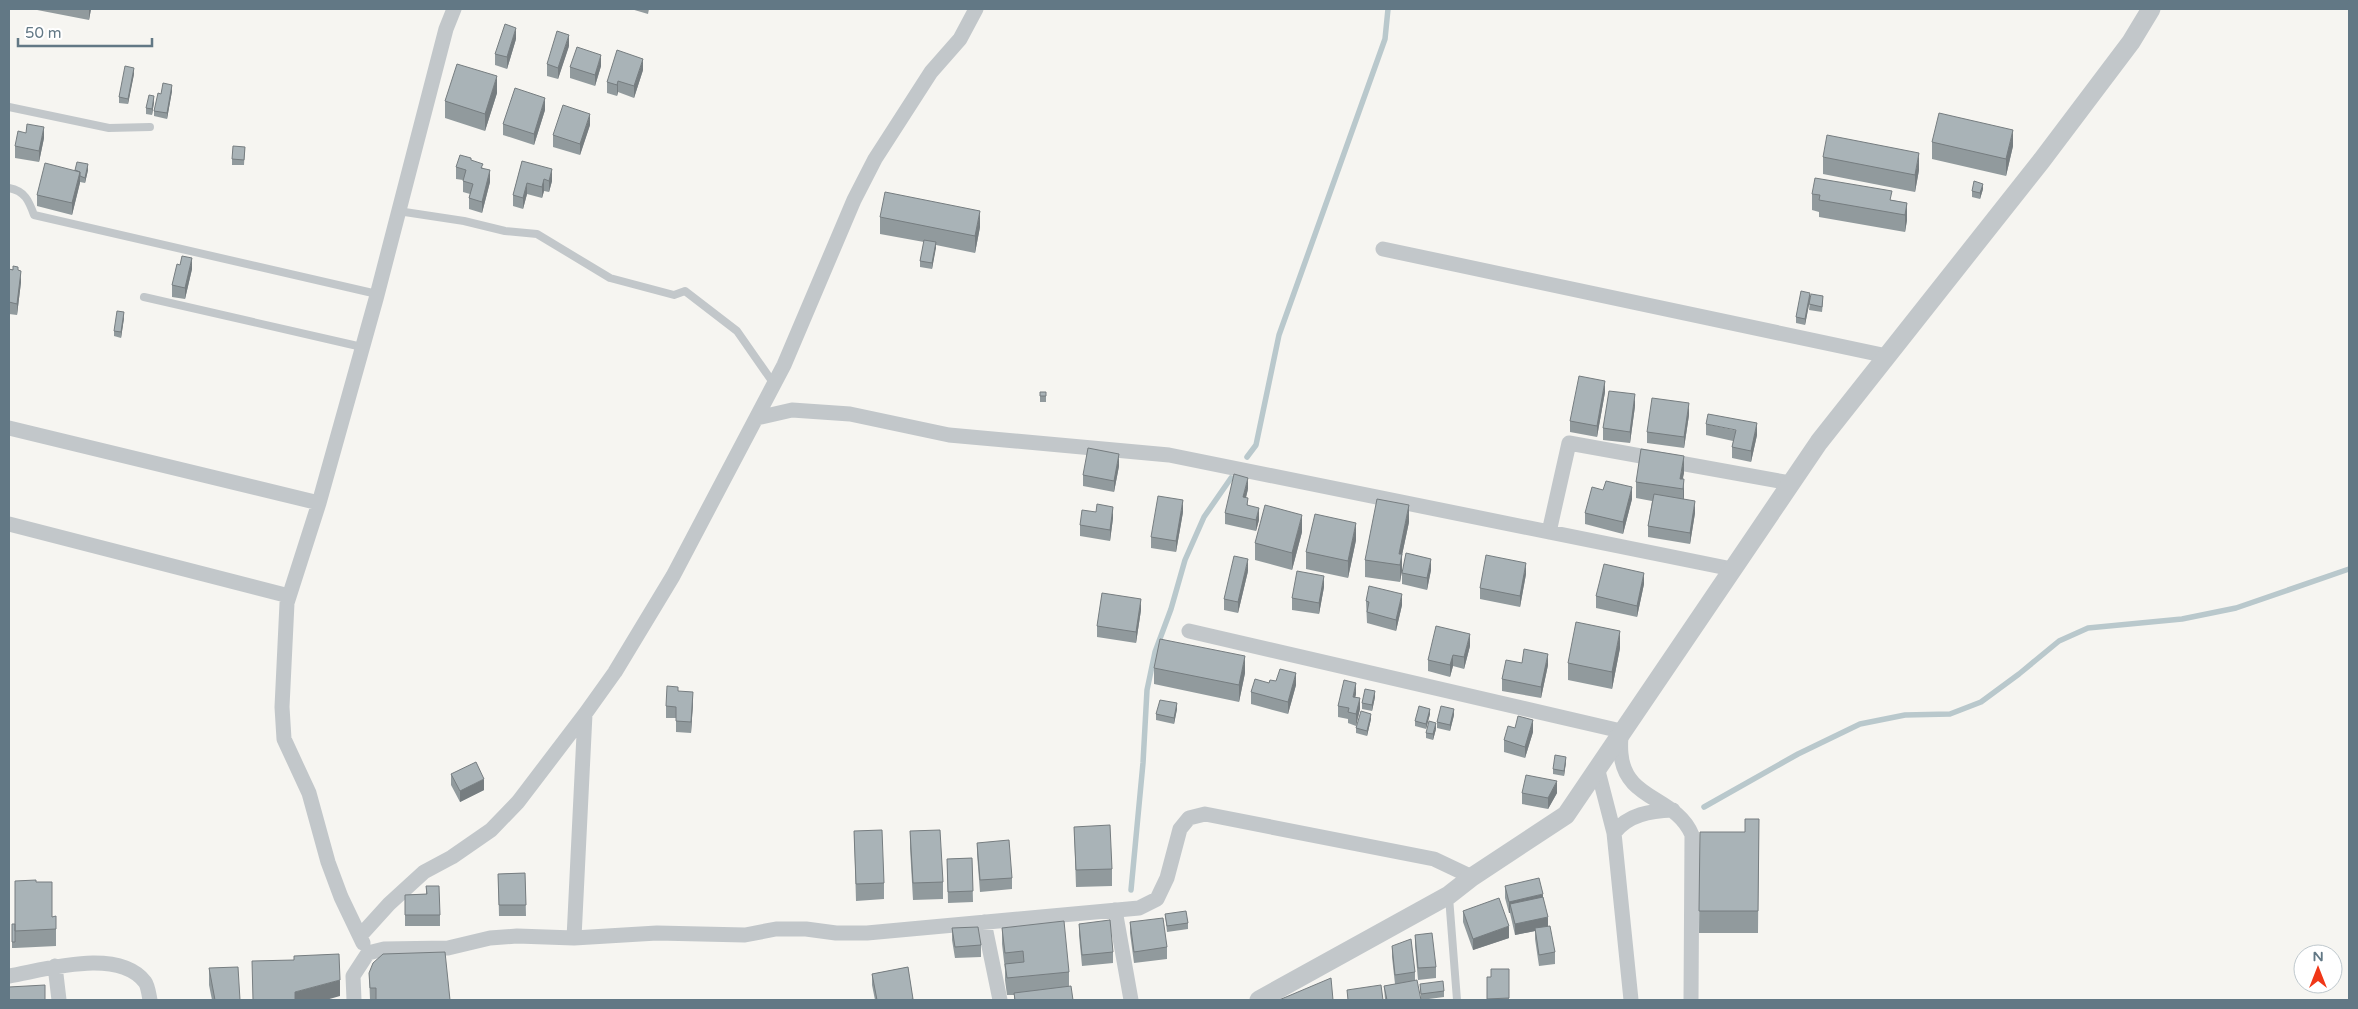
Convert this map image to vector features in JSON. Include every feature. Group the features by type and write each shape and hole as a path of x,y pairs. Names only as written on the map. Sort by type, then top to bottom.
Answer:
{"street":[{"path":"368,953 341,897 328,862 308,794 284,739 282,707 284,641 289,596 319,503 377,294 446,29 454,9"},
{"path":"360,936 389,904 424,872 452,857 491,830 518,802 615,672 668,584 774,384 854,200 875,159 931,72 960,39 976,9"},
{"path":"1259,1000 1449,895 1472,877 1566,815 1621,731 1819,442 2042,160 2131,42 2151,9"},
{"path":"1383,249 1887,356"},
{"path":"756,418 792,410 850,414 949,435 1169,455 1732,569"},
{"path":"9,428 319,503"},
{"path":"1550,532 1569,443 1790,484"},
{"path":"9,524 289,596"},
{"path":"1189,632 1621,731"},
{"path":"574,938 585,714"},
{"path":"1621,731 1621,754 1624,768 1631,780 1645,795 1675,810 1687,822 1692,834 1691,1000"},
{"path":"1597,767 1614,833 1631,1000"},
{"path":"1614,833 1619,827 1645,813 1675,810"},
{"path":"354,1000 353,976 368,953 384,949 448,948 490,938 518,936 574,938 658,933 745,935 776,929 867,933 1139,908 1157,899 1168,878 1180,830 1189,818 1205,814 1434,859 1472,877"},
{"path":"1115,910 1131,1000"},
{"path":"984,922 1000,1000"},
{"path":"9,976 55,966 102,963 133,971 146,983 150,1000"},
{"path":"55,966 58,1000"}],"lane":[{"path":"9,107 109,128 150,127"},
{"path":"9,188 15,189 28,198 34,215 377,294"},
{"path":"398,211 505,231 537,234 610,278 674,295 686,292 737,331 774,384"},
{"path":"144,297 362,347"},
{"path":"1449,895 1457,1000"}],"building":[{"path":"505,24 516,28 507,57 495,54"},
{"path":"557,31 569,35 558,68 547,64"},
{"path":"577,47 601,55 595,75 570,67"},
{"path":"617,50 643,59 634,86 618,81 617,85 607,82"},
{"path":"457,64 497,76 485,114 445,101"},
{"path":"125,66 134,68 128,99 119,97"},
{"path":"163,83 172,85 167,113 154,111 158,93 161,94"},
{"path":"515,88 545,98 534,134 503,124"},
{"path":"149,95 154,96 152,109 146,108"},
{"path":"563,105 590,114 580,144 553,135"},
{"path":"1939,113 2013,130 2006,159 1932,142"},
{"path":"27,124 44,127 39,151 15,146 18,131 26,133"},
{"path":"1827,135 1919,153 1915,175 1823,157"},
{"path":"233,146 245,147 244,160 232,159"},
{"path":"460,155 483,164 481,168 490,170 482,202 469,198 473,184 463,181 466,170 456,167"},
{"path":"522,161 552,169 549,181 544,179 542,187 527,183 523,198 513,195"},
{"path":"77,162 88,164 85,178 80,176 80,172 75,170"},
{"path":"45,163 80,172 72,203 37,195"},
{"path":"1815,178 1892,191 1890,200 1907,203 1905,215 1819,200 1820,195 1812,194"},
{"path":"1974,181 1983,184 1980,193 1972,191"},
{"path":"885,192 980,211 975,236 880,217"},
{"path":"924,240 936,242 932,263 920,261"},
{"path":"182,256 192,258 185,288 172,285 177,264 180,265"},
{"path":"13,266 18,267 18,270 21,271 17,304 9,302 9,269 13,270"},
{"path":"1801,291 1810,293 1805,319 1796,317"},
{"path":"1811,294 1823,296 1822,307 1809,304"},
{"path":"117,311 124,312 121,332 114,331"},
{"path":"1579,376 1605,381 1597,426 1570,421"},
{"path":"1609,391 1635,394 1630,432 1603,428"},
{"path":"1040,392 1046,392 1046,396 1040,396"},
{"path":"1652,398 1689,403 1684,437 1647,432"},
{"path":"1708,414 1757,423 1751,451 1732,447 1736,430 1706,424"},
{"path":"1088,448 1119,454 1114,481 1083,475"},
{"path":"1641,449 1684,456 1680,479 1684,479 1683,489 1636,482"},
{"path":"1234,474 1248,478 1243,497 1248,498 1247,505 1259,508 1256,520 1225,513"},
{"path":"1606,481 1632,487 1623,522 1585,513 1592,487 1603,490"},
{"path":"1654,494 1695,501 1690,533 1648,526"},
{"path":"1158,496 1183,500 1176,541 1151,537"},
{"path":"1377,499 1409,505 1399,554 1402,554 1400,565 1365,560"},
{"path":"1097,504 1113,507 1110,530 1080,525 1082,510 1096,512"},
{"path":"1265,505 1302,515 1292,553 1255,543"},
{"path":"1315,514 1356,523 1348,561 1306,552"},
{"path":"1406,553 1431,559 1427,578 1402,573"},
{"path":"1486,555 1526,563 1520,596 1480,588"},
{"path":"1234,556 1248,559 1238,602 1224,599"},
{"path":"1604,564 1644,573 1637,606 1596,596"},
{"path":"1297,571 1324,576 1319,603 1292,598"},
{"path":"1369,586 1402,594 1396,620 1367,612 1369,602 1366,601"},
{"path":"1102,593 1141,599 1136,632 1097,626"},
{"path":"1576,622 1620,631 1612,672 1568,663"},
{"path":"1436,626 1470,634 1464,657 1453,655 1450,665 1428,660"},
{"path":"1160,639 1245,656 1239,685 1154,668"},
{"path":"1524,649 1548,654 1541,687 1502,679 1506,660 1522,663"},
{"path":"1280,669 1296,673 1288,702 1251,692 1255,679 1269,683 1270,680 1276,681"},
{"path":"1344,680 1356,683 1353,697 1360,698 1356,714 1348,712 1349,708 1338,706"},
{"path":"667,686 678,687 678,691 693,692 691,722 676,721 676,707 666,706"},
{"path":"1365,689 1375,691 1372,705 1362,703"},
{"path":"1160,700 1177,703 1174,718 1156,714"},
{"path":"1419,706 1430,709 1426,724 1415,721"},
{"path":"1441,706 1454,709 1450,725 1437,722"},
{"path":"1361,711 1371,714 1367,731 1356,728"},
{"path":"1518,716 1533,720 1525,747 1504,740 1508,726 1515,728"},
{"path":"1429,721 1436,723 1433,734 1426,733"},
{"path":"1555,755 1566,757 1564,771 1553,769"},
{"path":"476,762 484,779 460,791 451,774"},
{"path":"1526,775 1557,781 1548,798 1522,793"},
{"path":"1745,819 1759,819 1758,911 1699,911 1700,832 1745,832"},
{"path":"1110,825 1112,869 1076,870 1074,827"},
{"path":"882,830 884,883 856,884 854,831"},
{"path":"940,830 943,882 913,883 910,831"},
{"path":"1009,840 1012,878 980,880 977,843"},
{"path":"972,858 973,891 948,892 947,859"},
{"path":"525,873 526,905 499,905 498,874"},
{"path":"1539,878 1543,894 1509,902 1505,886"},
{"path":"36,880 36,882 52,882 52,917 56,916 56,929 15,931 15,881"},
{"path":"426,886 439,886 440,915 405,915 405,895 427,894"},
{"path":"1543,897 1548,917 1515,924 1510,904"},
{"path":"1499,898 1509,926 1473,939 1463,911"},
{"path":"1186,911 1188,923 1167,926 1165,914"},
{"path":"1163,918 1167,947 1134,952 1130,922"},
{"path":"1110,920 1113,952 1082,955 1079,924"},
{"path":"1064,921 1069,972 1007,978 1005,964 1024,962 1023,951 1005,953 1002,928"},
{"path":"12,924 15,924 15,942 12,942"},
{"path":"1550,926 1555,952 1539,955 1535,928"},
{"path":"978,927 981,945 955,947 952,928"},
{"path":"1432,933 1436,967 1418,968 1415,935"},
{"path":"1411,939 1415,972 1395,975 1392,946"},
{"path":"445,952 450,1000 376,1000 376,988 370,988 369,973 373,963 383,954"},
{"path":"339,954 340,980 295,992 295,1000 253,1000 252,961 294,960 294,956"},
{"path":"238,967 240,1000 215,1000 209,968"},
{"path":"908,967 913,999 877,1000 872,974"},
{"path":"1491,969 1509,969 1509,998 1487,999 1487,977 1491,977"},
{"path":"1331,978 1333,1000 1279,1000"},
{"path":"1417,980 1421,1000 1387,1000 1384,986"},
{"path":"1443,981 1444,991 1421,994 1420,984"},
{"path":"45,985 45,1000 9,1000 9,987"},
{"path":"1381,985 1383,1000 1348,1000 1347,990"},
{"path":"1071,986 1073,1000 1015,1000 1014,993"}],"waterway":[{"path":"1247,457 1256,445 1279,335 1385,39 1388,9"},
{"path":"1131,890 1143,763 1147,690 1155,652 1171,609 1185,560 1204,517 1231,478"},
{"path":"1704,807 1798,754 1860,724 1905,715 1950,714 1981,702 2059,641 2088,628 2182,619 2236,608 2349,569"}]}
